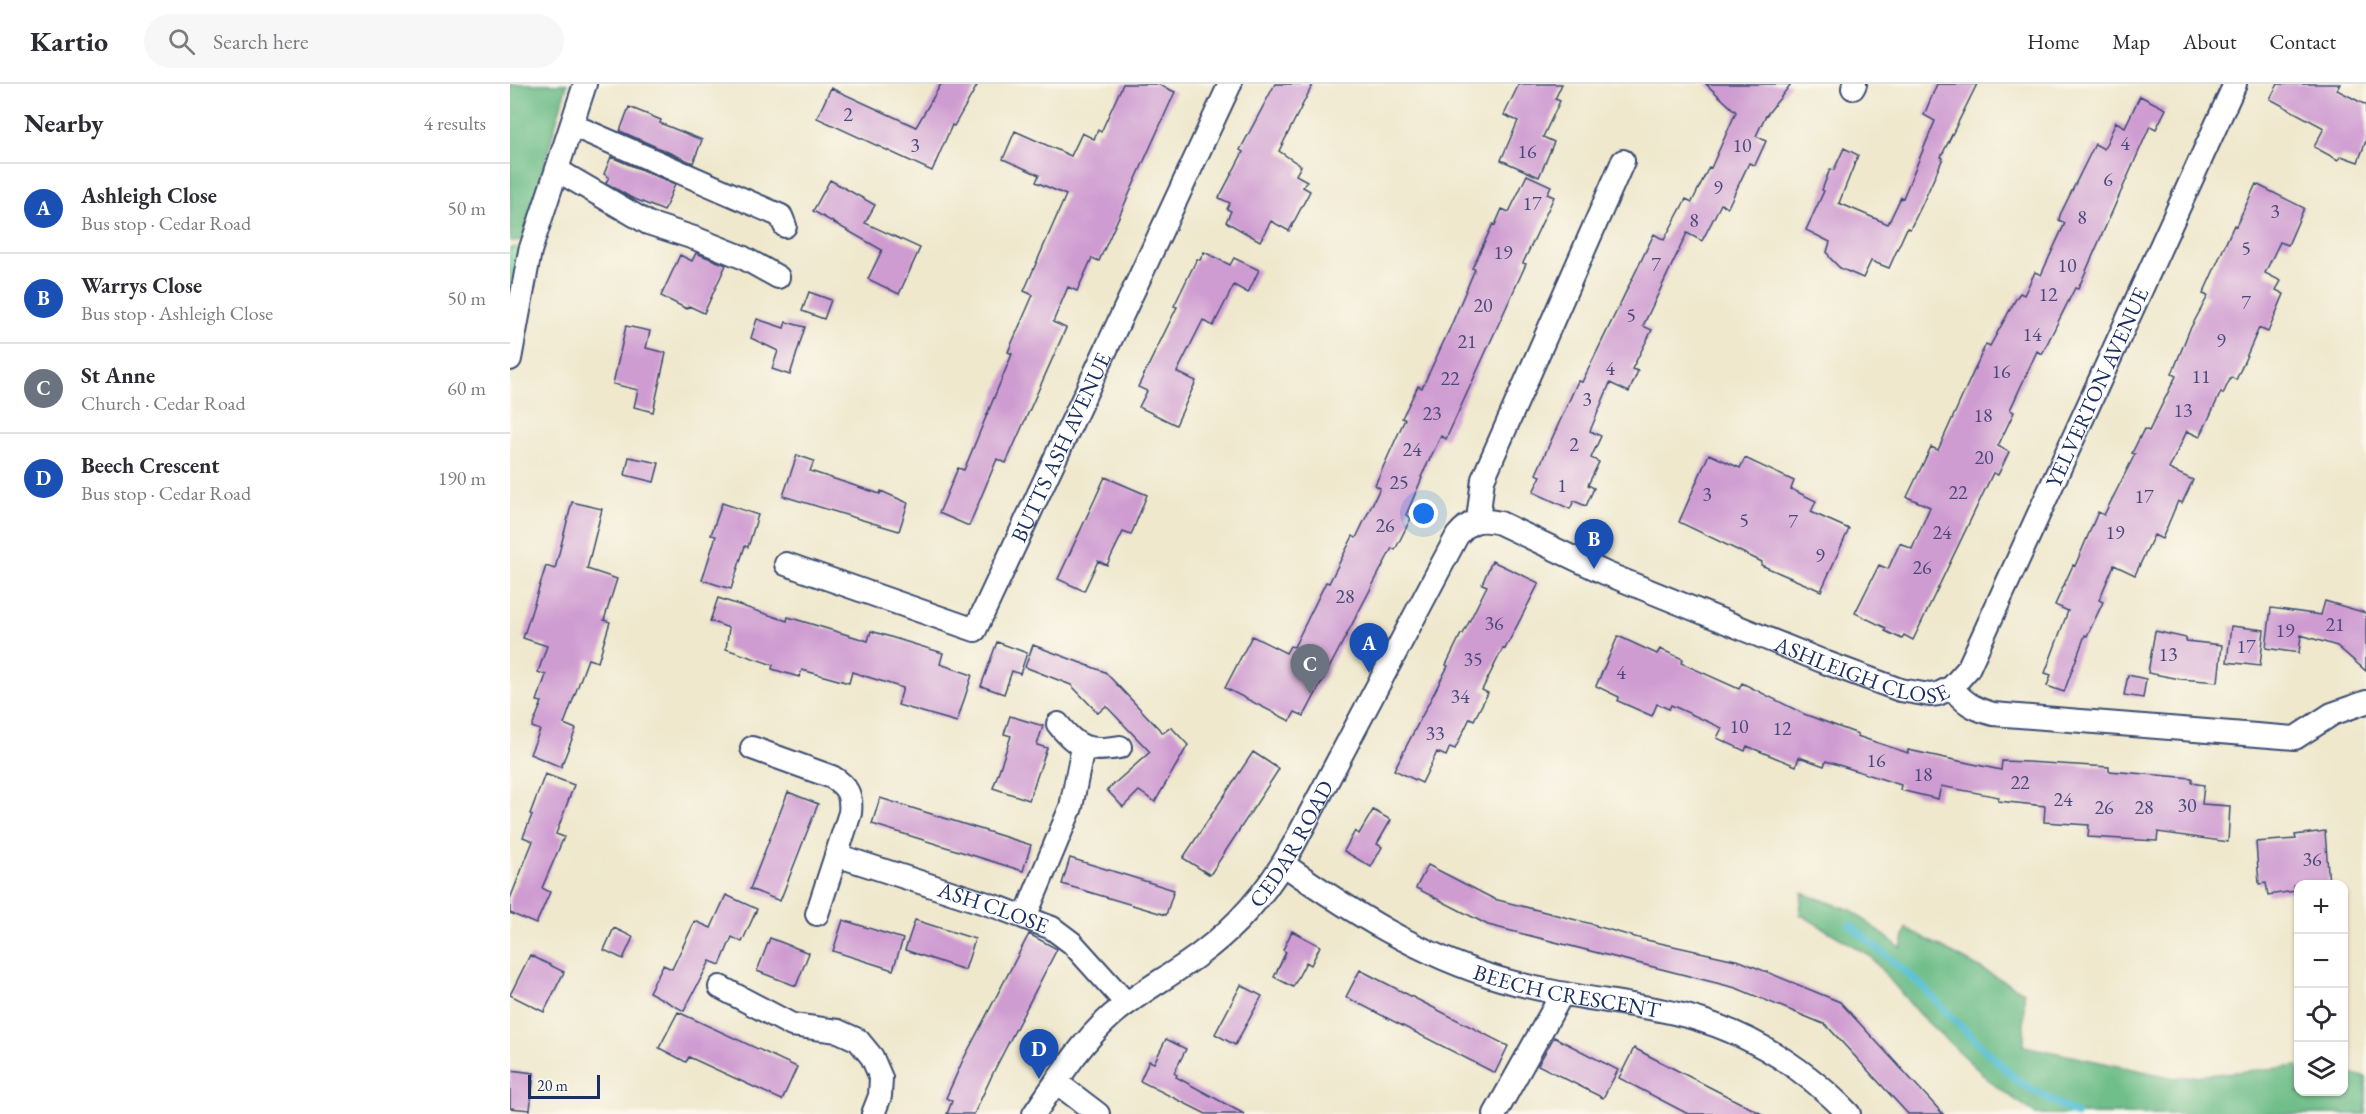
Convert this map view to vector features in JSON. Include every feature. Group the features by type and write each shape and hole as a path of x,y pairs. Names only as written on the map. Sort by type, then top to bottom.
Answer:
{"street":[{"path":"510,359 530,251 585,84"},
{"name":"BUTTS ASH AVENUE","path":"786,564 975,630 1230,84"},
{"name":"YELVERTON AVENUE","path":"1952,687 1968,669 2235,84"},
{"path":"572,125 781,216 785,226"},
{"path":"1478,520 1483,479 1623,161"},
{"path":"557,170 648,224 697,239 742,257 778,277"},
{"name":"ASHLEIGH CLOSE","path":"1478,520 1500,523 1605,573 1827,663 1900,690 1930,695 1952,687 1958,697 1968,704 1993,714 2295,738 2332,714 2366,702"},
{"name":"CEDAR ROAD","path":"1034,1114 1056,1082 1102,1025 1126,1004 1200,954 1225,933 1259,897 1283,864 1457,536 1468,524 1478,520"},
{"path":"1058,724 1068,737 1083,747 1100,750 1120,747"},
{"path":"1025,917 1071,807 1083,747"},
{"path":"752,748 832,777 848,791 851,801 849,813 817,914"},
{"name":"ASH CLOSE","path":"836,855 1052,928 1072,943 1126,1004"},
{"name":"BEECH CRESCENT","path":"1283,864 1381,929 1430,954 1501,979 1562,993 1665,1011 1725,1029 1769,1051 1798,1069 1826,1091 1849,1114"},
{"path":"720,987 792,1024 838,1031 858,1040 872,1057 881,1078 880,1096 873,1114"},
{"path":"1495,1114 1562,993"},
{"path":"1056,1082 1098,1114"}],"green space":[{"path":"510,84 567,84 523,240 510,241"},
{"path":"510,248 524,248 510,316"},
{"path":"1802,893 1851,910 1901,948 1906,928 2024,992 2024,1046 2175,1078 2294,1066 2294,1096 2348,1096 2348,1074 2366,1077 2366,1114 2036,1114 1993,1084 1919,1014 1870,956 1800,914"}],"building":[{"path":"941,84 978,84 954,126 952,125 932,171 817,118 831,88 916,127"},
{"path":"1123,84 1157,84 1175,92 1099,261 1092,258 1077,291 1068,287 1053,322 1066,328 1006,463 997,459 969,526 939,513 958,468 964,470 1012,354 1008,352 1033,295 1024,291 1066,195 1036,182 1039,175 1003,159 1015,131 1071,156 1082,133 1094,139 1098,130 1101,132"},
{"path":"1275,84 1313,84 1279,151 1301,166 1296,175 1307,181 1303,187 1310,191 1289,231 1271,221 1260,241 1226,222 1231,211 1227,209 1230,203 1219,198 1243,152 1240,150"},
{"path":"1519,84 1562,84 1555,99 1560,101 1543,137 1554,142 1539,177 1501,160 1518,121 1504,115"},
{"path":"1706,84 1791,84 1765,117 1756,136 1766,141 1755,165 1749,163 1728,207 1721,204 1702,241 1687,233 1643,326 1652,330 1632,369 1638,371 1629,392 1610,383 1590,431 1601,436 1591,458 1599,462 1588,485 1594,488 1586,506 1574,501 1570,509 1533,492 1541,476 1536,474 1578,381 1582,382 1654,234 1664,240 1686,199 1692,202 1709,167 1711,168 1736,112"},
{"path":"1937,84 1977,84 1941,157 1943,158 1910,229 1907,228 1889,268 1871,261 1863,278 1840,268 1827,252 1830,242 1806,230 1824,191 1822,190 1830,169 1834,170 1844,148 1858,155 1839,203 1888,224 1901,197 1903,198 1935,121 1924,115"},
{"path":"2278,84 2340,84 2337,90 2366,105 2366,141 2358,162 2341,156 2338,160 2314,147 2324,128 2270,99"},
{"path":"2140,96 2166,109 2156,129 2150,126 2078,289 2075,288 2042,354 2037,351 2010,410 2014,412 1998,446 2009,452 1998,475 1993,473 1913,640 1904,635 1902,639 1885,631 1886,628 1855,613 1879,565 1888,569 1900,543 1912,549 1930,507 1907,497 1931,447 1938,450 1986,344 1990,346 2017,297 2020,293 2024,295 2035,272 2041,275 2065,223 2059,220 2060,215 2095,144 2104,149 2116,122 2125,127"},
{"path":"629,107 661,120 660,123 702,140 693,163 620,131"},
{"path":"611,157 675,184 664,211 630,197 606,183 609,177 604,174"},
{"path":"1527,175 1551,186 1547,194 1554,197 1446,439 1441,436 1421,477 1406,515 1411,518 1395,550 1392,548 1304,716 1295,712 1290,721 1225,688 1252,636 1286,653 1290,646 1294,647 1326,582 1329,583 1353,536 1356,538 1380,488 1375,485 1405,419 1402,418 1418,386 1422,388 1450,328 1475,269 1472,268 1493,224 1495,225 1502,209 1509,212"},
{"path":"830,180 875,205 865,223 920,248 899,294 868,279 882,250 813,211"},
{"path":"2256,184 2304,208 2288,245 2280,242 2265,273 2281,281 2276,290 2284,294 2268,332 2259,328 2236,380 2231,377 2223,394 2221,392 2200,437 2187,431 2169,469 2193,480 2182,503 2178,501 2162,539 2154,535 2135,575 2114,565 2099,600 2103,602 2087,636 2085,635 2064,692 2047,686 2051,675 2045,673 2068,611 2055,605 2098,512 2104,515 2135,454 2132,453 2144,429 2149,431 2176,376 2172,374 2189,331 2208,296 2203,294 2234,225 2236,226"},
{"path":"1204,252 1230,265 1234,258 1259,270 1248,293 1234,285 1213,326 1203,320 1177,372 1196,381 1176,425 1139,407 1147,391 1138,387 1177,307 1174,306 1189,275 1197,259 1200,260"},
{"path":"696,253 726,265 704,313 689,306 687,309 661,296 680,255 692,261"},
{"path":"809,292 831,300 824,319 802,311"},
{"path":"757,319 784,328 786,322 805,327 790,375 772,369 778,351 751,338"},
{"path":"626,326 650,331 646,348 666,353 653,412 634,407 638,390 613,384"},
{"path":"1709,454 1740,468 1745,458 1794,481 1791,489 1816,501 1811,512 1849,529 1821,591 1761,565 1762,562 1679,522"},
{"path":"797,455 814,461 810,471 880,494 881,491 908,503 899,531 783,496"},
{"path":"629,457 659,463 654,482 625,475"},
{"path":"1105,477 1147,495 1131,535 1123,532 1107,565 1098,561 1084,591 1058,579"},
{"path":"572,502 602,509 587,569 617,579 604,620 610,622 598,662 588,659 564,724 576,729 561,767 530,754 540,730 532,727 542,702 537,701 546,675 538,672 547,646 523,638 546,566 555,569"},
{"path":"722,503 758,515 731,589 702,580 716,536 711,535"},
{"path":"1492,561 1539,583 1482,690 1488,693 1474,720 1470,718 1455,749 1450,747 1446,756 1437,752 1422,783 1394,770 1487,586 1482,584"},
{"path":"718,598 787,621 788,617 868,641 871,631 943,653 940,664 972,675 957,722 898,705 903,688 852,672 849,683 802,670 799,677 772,669 773,665 726,649 729,628 710,621"},
{"path":"2325,601 2366,613 2366,671 2337,646 2301,635 2299,653 2266,648 2271,608 2321,615"},
{"path":"2231,626 2264,630 2260,666 2227,662"},
{"path":"2155,631 2186,638 2186,641 2222,645 2218,682 2180,679 2148,673"},
{"path":"1618,636 1657,654 1660,649 1683,659 1681,663 1739,689 1742,683 1804,714 1858,734 1857,736 1908,753 1908,750 2001,770 2002,761 2027,762 2109,767 2109,771 2192,778 2192,783 2204,785 2202,804 2230,806 2228,842 2158,832 2157,841 2088,837 2089,825 2044,822 2045,806 1998,801 1999,797 1941,786 1938,799 1900,790 1901,785 1826,761 1824,766 1799,757 1796,766 1747,746 1745,751 1717,738 1722,728 1671,705 1669,709 1657,704 1652,716 1618,701 1619,697 1596,686"},
{"path":"997,642 1027,653 1020,674 1012,671 1004,694 981,686"},
{"path":"1033,645 1105,672 1163,733 1171,727 1188,745 1155,802 1139,791 1123,807 1107,790 1150,752 1106,706 1098,713 1071,685 1025,667"},
{"path":"2128,675 2146,679 2143,698 2124,695"},
{"path":"1010,716 1043,726 1037,745 1047,748 1029,800 993,788 1011,736 1004,734"},
{"path":"1253,752 1279,769 1210,875 1183,858"},
{"path":"545,774 574,785 556,834 564,837 542,888 550,892 536,924 510,913 510,899 533,841 523,837"},
{"path":"788,792 818,804 780,901 750,889"},
{"path":"880,798 1031,845 1023,871 872,824"},
{"path":"1373,810 1391,820 1377,844 1382,847 1371,867 1344,851 1355,831 1359,834"},
{"path":"2325,831 2329,880 2294,880 2294,891 2268,895 2266,883 2259,884 2256,842 2296,839 2295,835"},
{"path":"1070,858 1174,890 1166,915 1062,884"},
{"path":"1428,865 1494,899 1642,939 1740,961 1840,1002 1943,1114 1908,1114 1826,1025 1736,988 1488,925 1416,888"},
{"path":"726,895 757,909 742,942 732,937 720,965 710,961 684,1011 649,992 663,965 672,969 695,921 711,928"},
{"path":"843,920 903,939 893,970 833,951"},
{"path":"915,920 975,939 965,970 905,950"},
{"path":"614,928 633,937 623,959 604,950"},
{"path":"1292,931 1320,946 1311,965 1306,962 1293,987 1274,977 1286,952 1283,950"},
{"path":"1029,934 1057,949 974,1114 947,1114 952,1101 946,1098 963,1060"},
{"path":"770,938 809,953 796,986 757,971"},
{"path":"530,955 564,972 544,1012 510,995"},
{"path":"1360,970 1508,1046 1495,1073 1346,997"},
{"path":"1241,985 1262,996 1235,1045 1215,1034"},
{"path":"678,1012 797,1067 782,1100 689,1057 686,1062 659,1048"},
{"path":"1554,1037 1618,1070 1603,1098 1538,1065"},
{"path":"1166,1039 1186,1049 1174,1073 1176,1077 1244,1114 1206,1114 1140,1081 1149,1061 1154,1063"},
{"path":"1634,1048 1762,1114 1688,1114 1619,1078"},
{"path":"510,1070 534,1073 530,1110 510,1108"}],"waterway":[{"path":"1850,925 1922,986 2019,1082 2076,1114"}],"place":[{"name":"Warrys Close","path":"1594,569"},
{"name":"Ashleigh Close","path":"1369,673"},
{"name":"St Anne","path":"1310,694"},
{"name":"Beech Crescent","path":"1039,1079"}]}
